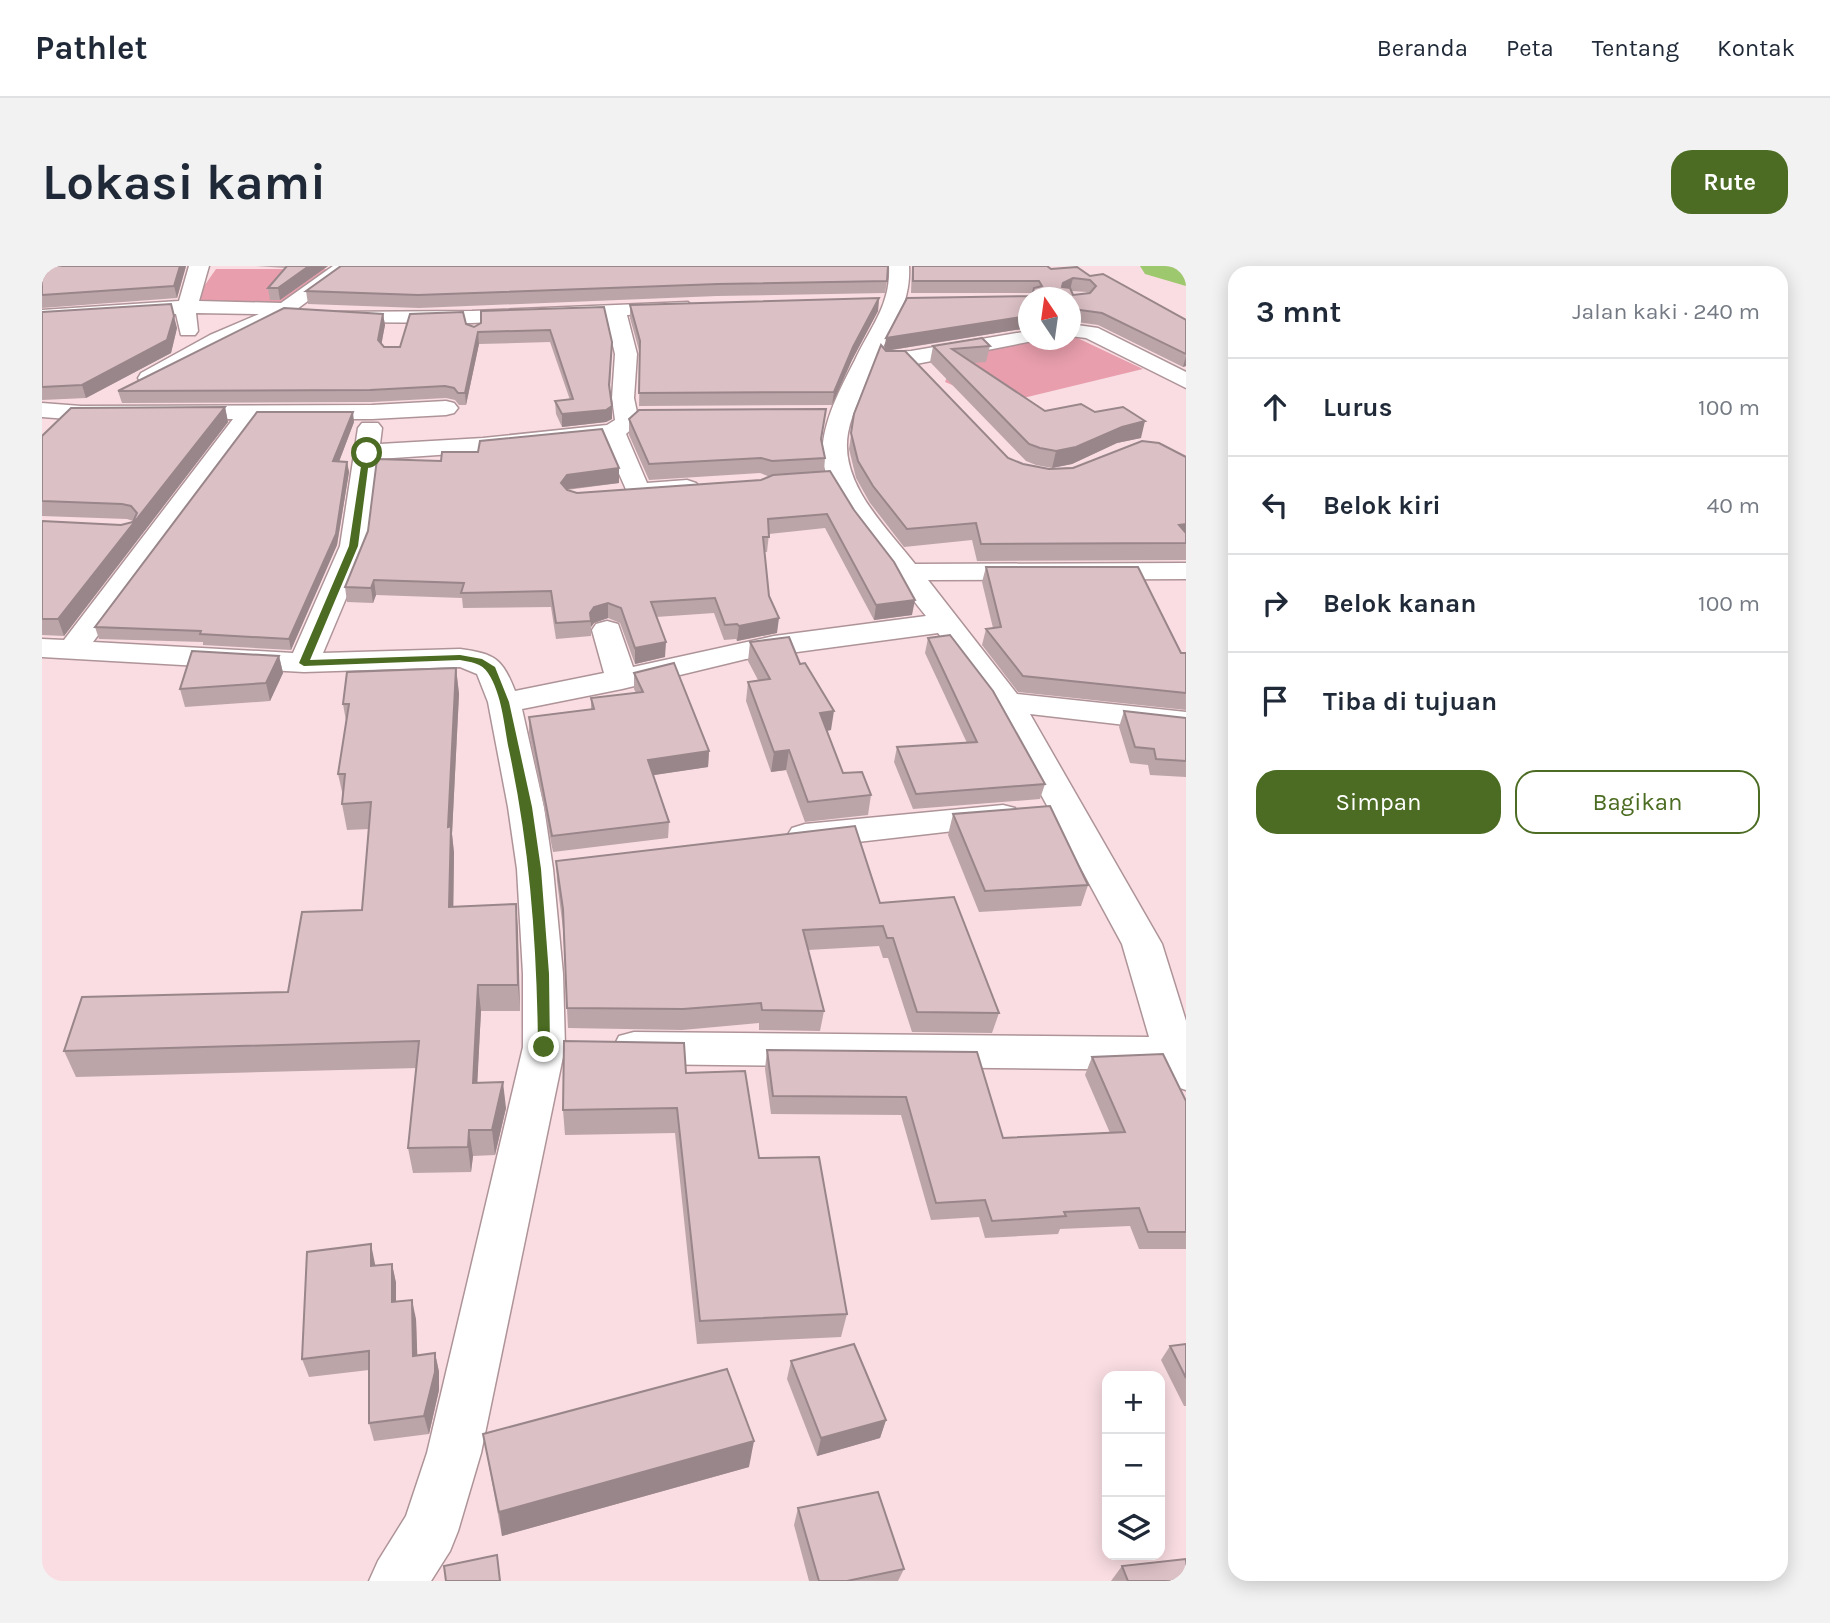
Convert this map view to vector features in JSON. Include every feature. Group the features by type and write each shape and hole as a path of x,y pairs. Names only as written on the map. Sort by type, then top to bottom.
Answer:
{"street":[{"path":"42,278 51,266"},
{"path":"199,266 187,307 186,328 189,333 218,340"},
{"path":"81,413 218,340 284,310 345,266"},
{"path":"576,1047 1182,1060 1142,944 1007,702 944,624 856,506 842,483 835,463 834,448 842,415 865,361 895,303 900,287 899,266"},
{"path":"867,303 922,302"},
{"path":"42,316 187,307 400,317 472,317 706,305"},
{"path":"615,309 626,354 620,424 626,492 706,487"},
{"path":"395,340 400,317"},
{"path":"1081,331 1091,331 1186,381"},
{"path":"865,361 911,358 1018,339"},
{"path":"911,358 930,378"},
{"path":"48,419 81,413 372,412 446,408"},
{"path":"56,650 252,411"},
{"path":"304,663 354,546 372,412"},
{"path":"816,415 842,415"},
{"path":"367,453 620,424 654,416"},
{"path":"905,572 1186,571"},
{"path":"504,702 560,694 717,656 799,640 944,624"},
{"path":"607,630 622,680"},
{"path":"56,650 304,663 460,658 479,661 491,669 504,702 526,807 548,868 543,974 576,1047 430,1531 398,1581"},
{"path":"1007,702 1186,722"},
{"path":"771,841 920,823 1068,811"}],"shaded area":[{"path":"216,269 331,269 288,307 191,305"},
{"path":"1081,340 1143,369 998,404 945,382 956,355 1018,345 1018,350 1081,350"}],"building":[{"path":"51,266 180,266 174,286 42,295 42,273"},
{"path":"287,266 309,266 278,288 268,288"},
{"path":"341,266 888,266 887,281 418,295 306,291"},
{"path":"913,266 1047,266 1051,269 1077,267 1090,276 1103,274 1186,320 1186,354 1102,313 1081,310 1081,294 1090,293 1096,286 1090,280 1073,278 1063,283 1062,287 1038,287 1042,286 1039,281 913,281"},
{"path":"1018,296 1018,318 886,338 907,298"},
{"path":"879,298 853,347 834,392 639,393 640,341 630,305"},
{"path":"171,304 174,316 167,340 82,385 42,387 42,312"},
{"path":"604,307 612,342 609,385 612,406 606,410 562,414 555,401 573,399 550,330 478,332 465,393 458,393 454,388 445,386 370,390 118,391 284,308 383,314 378,340 384,347 400,347 410,314 463,312 466,324 474,327 481,323 481,311"},
{"path":"982,338 990,346 952,349 1045,411 1081,404 1095,412 1123,407 1145,421 1122,427 1076,447 1056,451 1029,444 933,346"},
{"path":"881,345 886,351 905,351 1008,458 1023,464 1049,469 1073,468 1142,441 1159,443 1186,457 1186,524 1179,525 1186,533 1186,543 981,544 976,523 907,529 873,486 858,461 851,433 854,414"},
{"path":"225,407 58,619 42,619 42,521 121,525 133,522 137,513 131,506 122,504 42,501 42,436 71,408"},
{"path":"826,409 821,439 825,458 772,461 761,458 649,464 629,419 639,410"},
{"path":"257,412 353,412 333,461 347,462 336,534 289,639 200,634 201,631 95,627"},
{"path":"602,429 619,468 567,475 561,483 567,490 577,493 761,480 773,475 830,471 854,510 894,562 915,600 876,605 827,514 768,519 769,537 763,537 769,596 779,618 739,626 725,625 715,598 651,602 666,642 635,648 621,608 608,603 594,607 590,613 591,621 556,623 551,591 461,593 464,583 374,580 371,588 345,587 368,531 377,459 441,461 442,452 478,452 480,441"},
{"path":"986,567 1138,567 1181,653 1186,653 1186,693 1023,676 986,629 1001,627"},
{"path":"950,635 993,691 1045,784 916,794 897,747 977,742 928,638"},
{"path":"789,637 800,664 805,663 834,711 820,713 843,773 862,772 871,795 808,802 789,750 774,752 748,682 770,679 750,642"},
{"path":"192,651 279,656 266,683 180,689"},
{"path":"674,663 709,751 648,760 669,822 552,836 529,717 594,709 591,698 643,692 634,673"},
{"path":"456,668 448,827 451,826 449,907 516,904 518,985 478,985 473,1083 503,1082 492,1130 469,1130 468,1147 408,1148 419,1041 64,1051 82,997 288,992 302,912 362,910 371,802 342,804 345,774 338,774 349,704 343,704 347,672"},
{"path":"1124,711 1186,718 1186,761 1156,759 1154,749 1135,747"},
{"path":"1050,806 1088,885 985,891 953,814"},
{"path":"855,826 880,903 954,897 999,1013 917,1012 893,938 887,938 883,926 803,930 824,1011 762,1010 761,1003 683,1009 567,1008 563,909 556,861"},
{"path":"564,1041 684,1043 686,1073 745,1071 759,1158 819,1157 847,1314 700,1321 677,1108 563,1110"},
{"path":"767,1050 977,1052 1003,1138 1125,1132 1092,1057 1163,1054 1186,1101 1186,1232 1148,1232 1139,1208 1064,1212 1066,1216 992,1221 985,1200 936,1203 906,1097 773,1096"},
{"path":"371,1244 371,1266 392,1264 392,1302 412,1300 413,1356 435,1353 435,1372 424,1416 369,1423 369,1351 302,1359 307,1252"},
{"path":"854,1344 886,1420 821,1438 791,1361"},
{"path":"1186,1344 1186,1378 1170,1346"},
{"path":"727,1369 754,1441 499,1512 483,1434"},
{"path":"878,1492 904,1569 847,1581 819,1581 798,1508"},
{"path":"497,1555 500,1581 446,1581 444,1566"},
{"path":"1186,1559 1186,1581 1128,1581 1122,1566"}],"waterway":[{"path":"1158,266 1186,275"}],"route":[{"path":"367,453 354,546 304,663 460,658 479,661 491,669 504,702 536,869 543,974 544,1047"}]}
